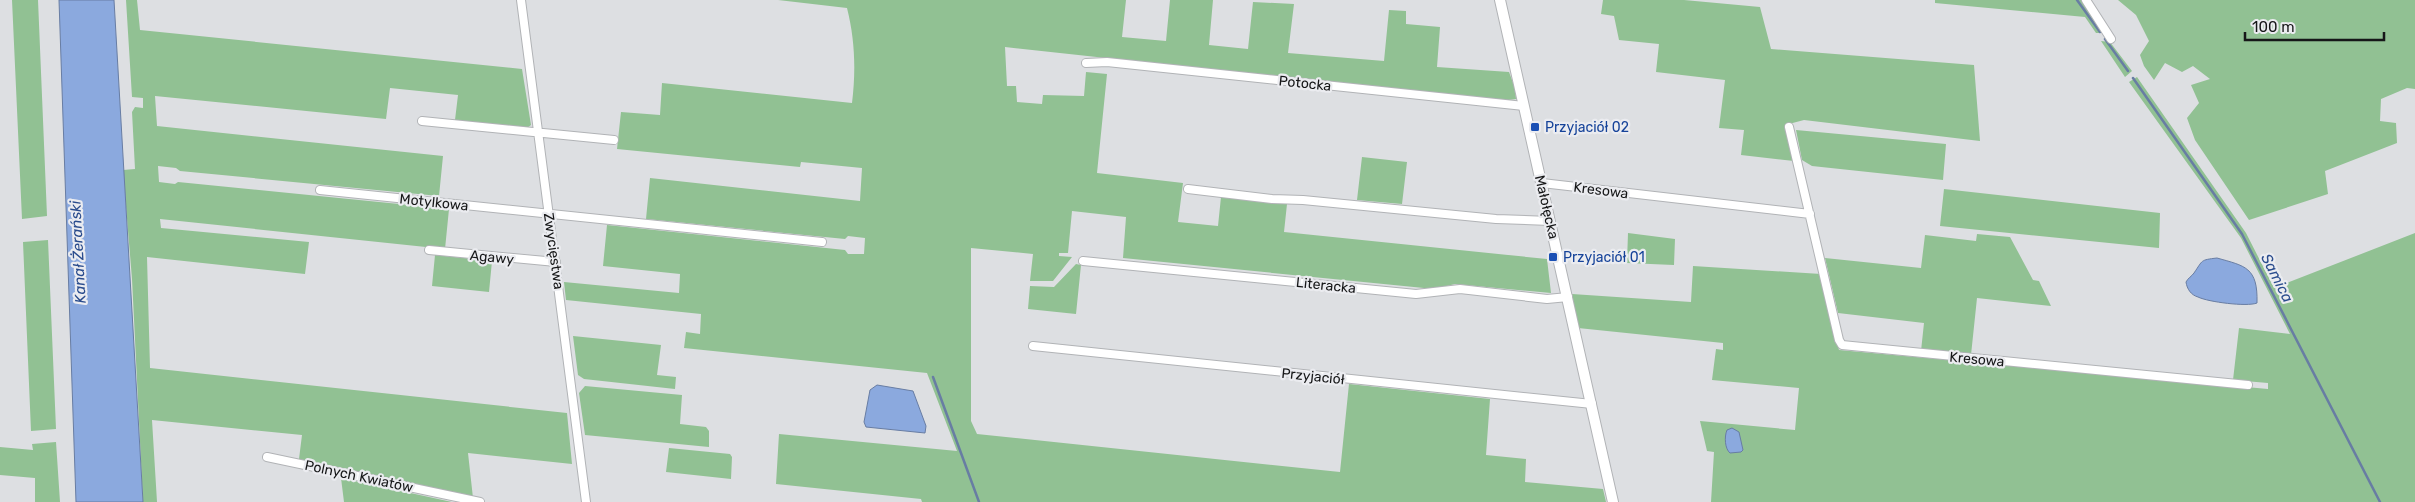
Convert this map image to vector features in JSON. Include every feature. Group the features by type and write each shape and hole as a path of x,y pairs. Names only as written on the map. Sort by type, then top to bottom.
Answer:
{"street":[{"name":"Zwycięstwa","path":"521,0 586,502"},
{"name":"Małołęcka","path":"1500,0 1613,502"},
{"path":"2086,0 2111,39"},
{"name":"Potocka","path":"1086,63 1107,62 1524,106"},
{"path":"422,121 614,140"},
{"name":"Kresowa","path":"1789,126 1838,340 1842,345 1846,347 2248,385"},
{"name":"Kresowa","path":"1542,183 1810,214"},
{"path":"1188,189 1272,199 1303,200 1496,219 1550,221"},
{"name":"Motylkowa","path":"320,190 822,242"},
{"name":"Agawy","path":"429,250 556,262"},
{"name":"Literacka","path":"1083,261 1416,294 1460,288 1547,299 1568,297"},
{"name":"Przyjaciół","path":"1033,346 1592,404"},
{"name":"Polnych Kwiatów","path":"267,457 480,502"}],"green space":[{"path":"12,0 38,0 47,216 22,219"},
{"path":"126,0 137,0 140,30 522,69 531,125 527,128 455,120 458,95 390,88 386,119 155,96 157,126 443,156 439,196 180,171 176,168 158,166 159,182 175,184 178,182 449,209 445,249 160,219 161,228 309,242 305,274 147,257 150,368 567,413 572,464 468,453 473,498 299,459 302,435 152,420 157,502 143,502 132,279 123,170 135,169 132,112 135,107 143,108 143,98 132,97"},
{"path":"778,0 1126,0 1122,37 1166,41 1170,0 1213,0 1209,45 1248,49 1253,2 1294,4 1288,53 1384,61 1389,10 1406,11 1406,24 1440,27 1437,67 1509,72 1515,88 1516,99 1501,101 1005,47 1007,86 1016,86 1017,102 1042,104 1043,95 1084,96 1086,72 1107,74 1097,173 1183,183 1178,222 1218,226 1221,197 1287,204 1284,232 1547,259 1551,293 1455,284 1434,289 1123,258 1126,217 1072,211 1068,253 1059,253 1059,256 1072,257 1053,281 1030,281 1033,254 971,248 971,421 977,434 1340,472 1349,384 1490,399 1486,455 1526,459 1525,482 1603,489 1606,502 922,502 921,499 776,484 779,434 957,451 927,373 684,348 686,332 700,334 701,314 566,300 564,282 679,293 680,274 603,266 607,225 845,250 848,254 864,254 865,238 848,236 845,239 646,219 650,178 860,201 862,168 801,162 800,167 617,149 621,112 660,115 662,83 852,103 854,55 847,8"},
{"path":"1603,0 1684,0 1760,7 1771,49 1974,65 1980,141 1804,120 1785,125 1794,161 1741,155 1744,130 1719,128 1725,80 1656,72 1659,44 1619,40 1614,16 1601,14"},
{"path":"1935,0 2083,0 2104,33 2096,33 2085,17 1935,3"},
{"path":"2118,0 2415,0 2415,89 2407,88 2381,99 2380,121 2396,123 2397,143 2325,171 2328,194 2249,220 2195,140 2187,118 2199,103 2191,85 2210,79 2193,66 2182,72 2165,63 2154,80 2144,66 2140,55 2149,41 2136,15"},
{"path":"2101,41 2110,42 2132,71 2125,77"},
{"path":"2137,77 2246,233 2274,288 2415,233 2415,502 1711,502 1714,452 1707,451 1700,421 1795,430 1799,388 1712,380 1716,349 1723,350 1723,343 1578,328 1572,294 1691,302 1693,266 1821,274 1839,350 2268,389 2268,383 2233,380 2239,328 2290,334 2241,238 2129,82"},
{"path":"1796,130 1946,144 1943,180 1812,166 1802,160"},
{"path":"1362,157 1407,162 1402,204 1357,200"},
{"path":"1944,189 2160,213 2159,248 1940,226"},
{"path":"1628,233 1675,239 1674,265 1627,263"},
{"path":"1977,234 2010,237 2033,280 2039,281 2051,306 1977,298 1971,355 1921,351 1924,323 1838,313 1825,258 1921,268 1925,235 1976,241"},
{"path":"48,240 56,429 31,431 23,242"},
{"path":"435,255 492,261 489,292 432,286"},
{"path":"1076,264 1081,265 1076,314 1028,309 1030,286 1054,287"},
{"path":"573,336 661,345 657,375 676,377 675,389 584,379 578,375"},
{"path":"585,386 682,395 680,424 706,427 709,431 709,447 585,435 579,393"},
{"path":"56,442 60,502 35,502 35,478 0,475 0,447 33,450 32,444"},
{"path":"669,448 730,454 732,457 731,479 666,472"},
{"path":"341,478 452,502 344,502"}],"water":[{"name":"Kanał Żerański","path":"59,0 114,0 143,502 76,502"},
{"path":"2217,258 2235,263 2248,270 2255,282 2257,303 2237,304 2218,302 2193,295 2186,282 2201,263 2205,260"},
{"path":"877,385 913,391 926,426 925,433 866,427 864,422 870,390"},
{"path":"1732,428 1739,432 1743,450 1741,452 1730,453 1727,449 1726,433 1727,430"}],"waterway":[{"name":"Samica","path":"2077,0 2100,32"},
{"name":"Samica","path":"2105,39 2128,71"},
{"name":"Samica","path":"2133,78 2242,234 2380,502"},
{"path":"933,377 979,502"}],"place":[{"name":"Przyjaciół 02","path":"1535,127"},
{"name":"Przyjaciół 01","path":"1553,257"}]}
